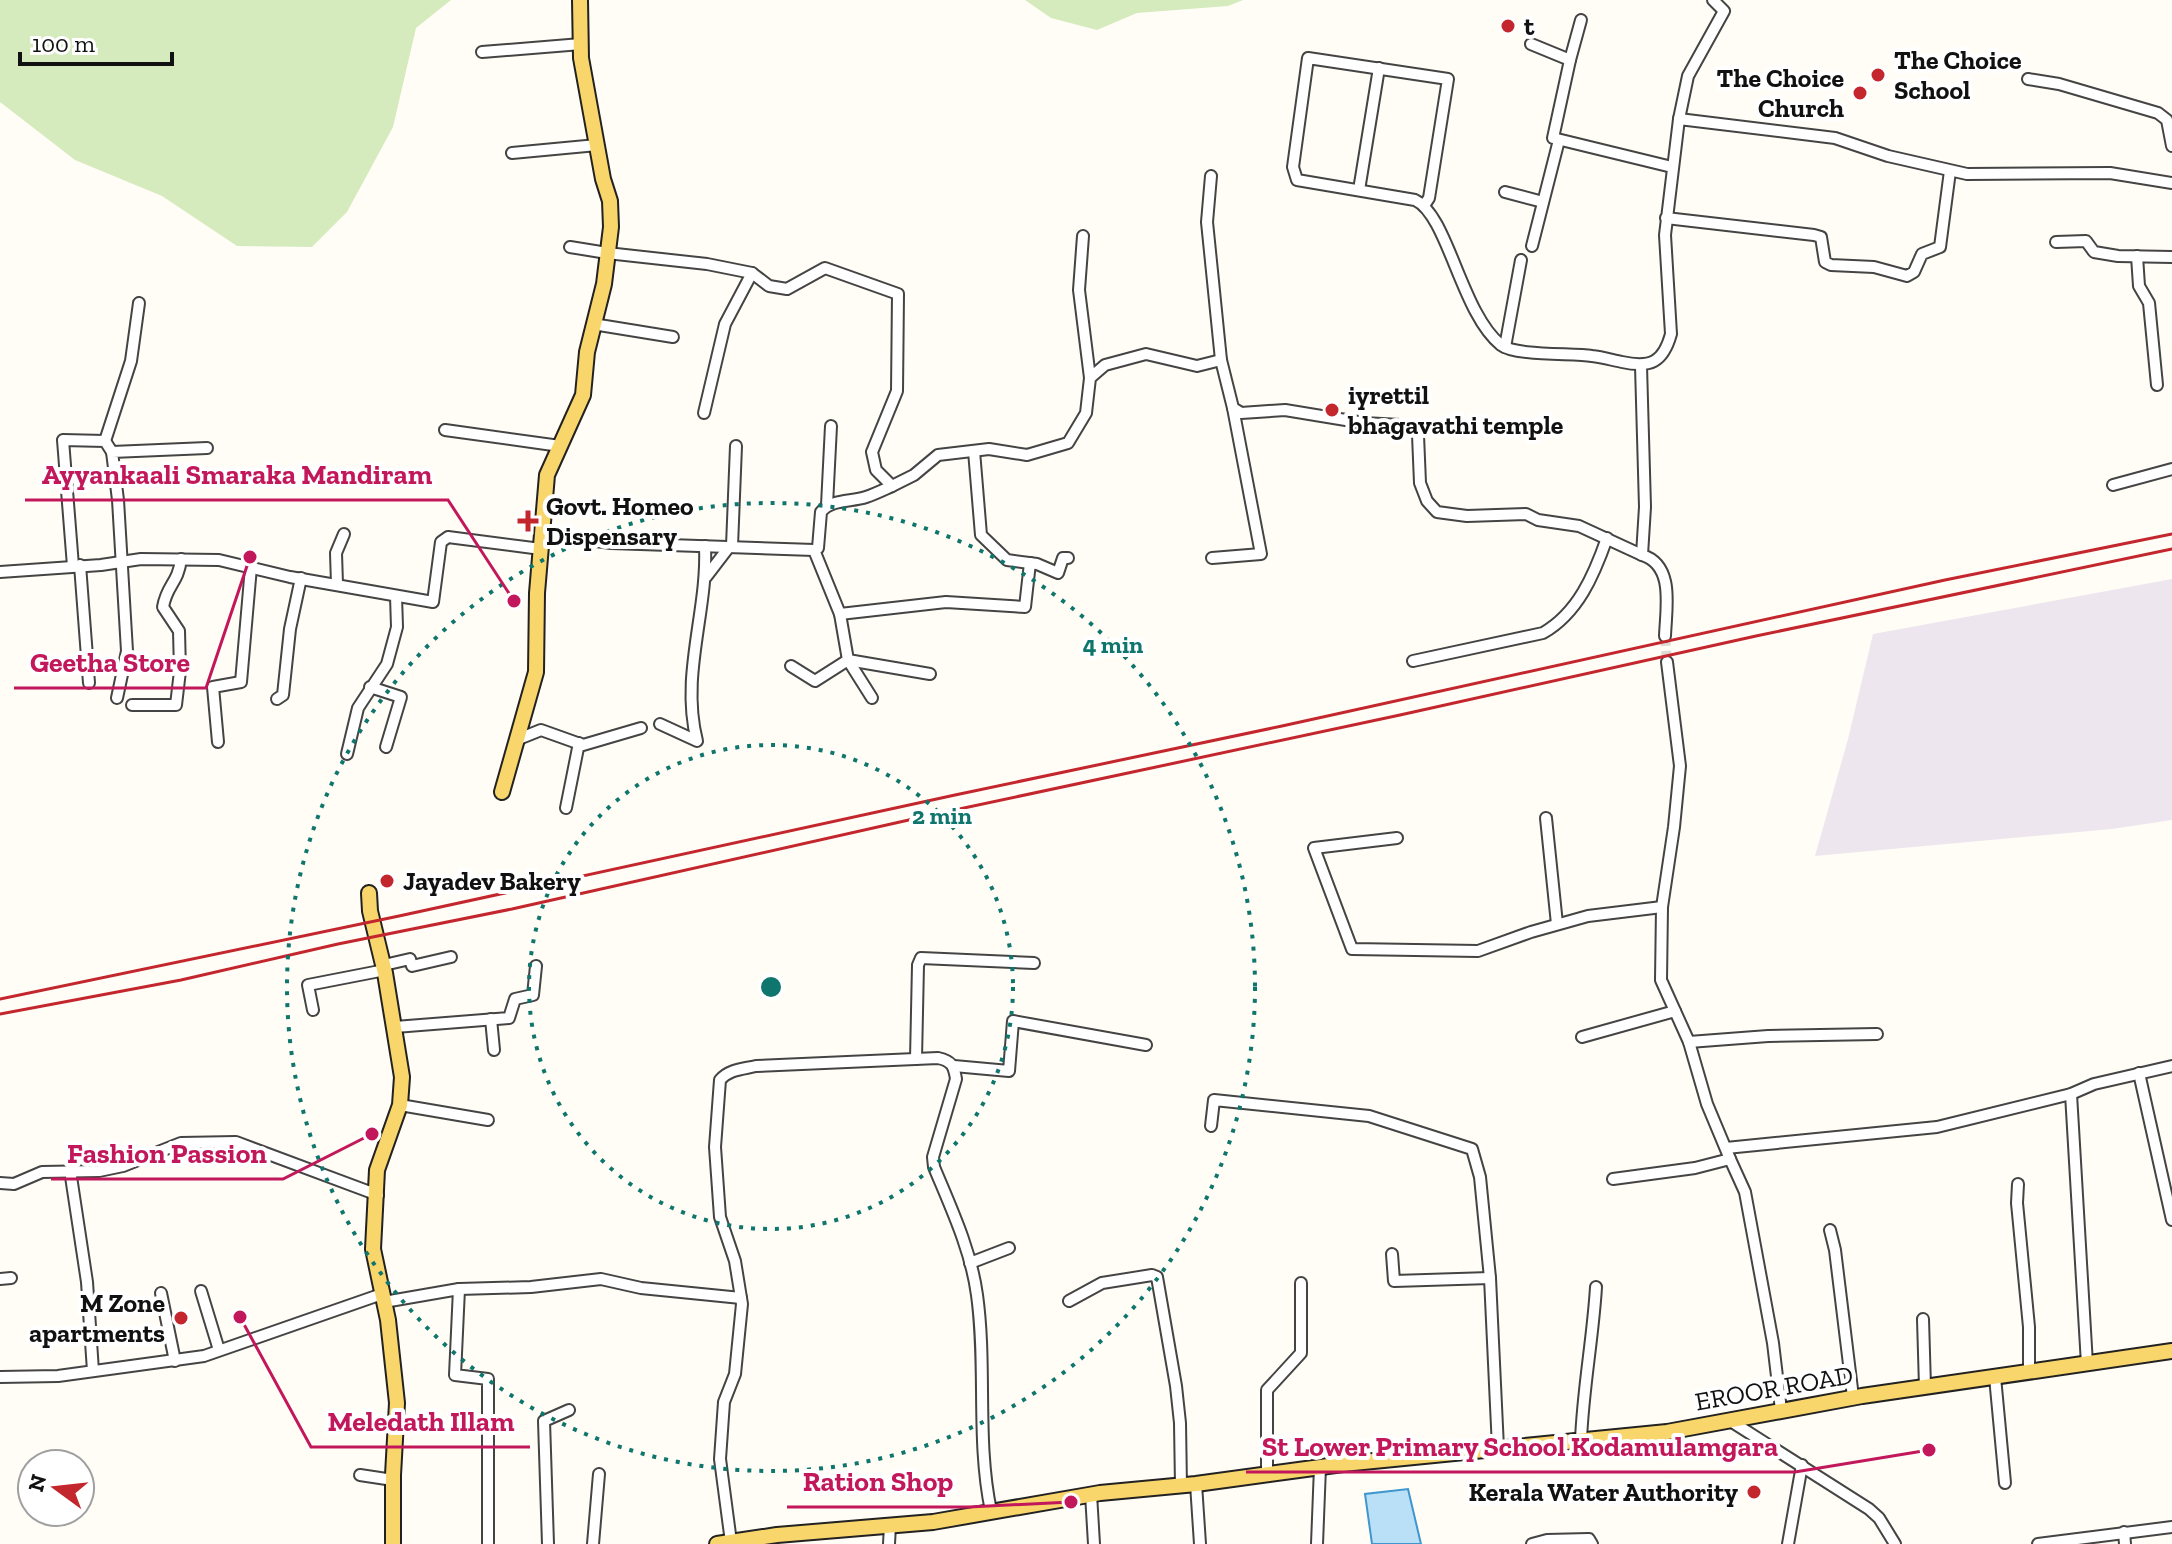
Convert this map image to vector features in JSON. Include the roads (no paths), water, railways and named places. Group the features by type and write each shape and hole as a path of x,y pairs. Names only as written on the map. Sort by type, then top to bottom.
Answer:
{"main road":[{"path":"502,792 536,672 535,635 547,475 583,395 587,352 604,284 611,227 610,201 587,103 580,0"},
{"path":"369,893 402,1077 400,1105 377,1170 373,1249 397,1403 393,1544"},
{"name":"EROOR ROAD","path":"724,1543 933,1522 1091,1494 1188,1485 1320,1467 1667,1432 1853,1397 2172,1351"}],"street":[{"path":"1425,204 1429,198 1448,79 1308,58 1293,167 1297,180 1425,204 1437,222 1464,293 1486,326 1505,347 1592,356 1641,366 1656,361 1667,348 1671,334 1666,218 1679,119 1688,76 1724,11 1713,0"},
{"path":"1581,20 1553,138 1672,167"},
{"path":"482,52 581,44"},
{"path":"1531,44 1570,60"},
{"path":"1359,190 1379,68"},
{"path":"2028,79 2059,84 2158,113 2170,119 2172,146"},
{"path":"1679,119 1835,138 1888,156 1967,174 2110,173 2172,183"},
{"path":"1532,246 1559,140"},
{"path":"512,153 597,145"},
{"path":"1666,218 1814,235 1821,237 1825,262 1831,265 1874,267 1907,276 1914,272 1922,254 1940,247 1950,171"},
{"path":"1211,176 1207,222 1221,360 1261,554 1212,558"},
{"path":"1505,192 1543,202"},
{"path":"827,505 850,502 892,486 914,475 938,455 989,449 1027,455 1068,443 1086,413 1090,378 1079,290 1083,236"},
{"path":"2056,242 2086,241 2094,252 2172,257"},
{"path":"570,247 707,264 752,273 769,286 787,289 825,268 898,294 897,391 872,452 876,470 892,486"},
{"path":"2137,256 2139,286 2149,303 2157,385"},
{"path":"1505,347 1521,260"},
{"path":"704,413 725,324 752,273"},
{"path":"105,441 131,361 139,303"},
{"path":"593,324 673,337"},
{"path":"1090,378 1105,365 1146,354 1197,366 1221,360"},
{"path":"1641,366 1645,507 1642,555"},
{"path":"1233,408 1241,413 1285,410 1364,423 1400,425 1415,430 1418,435 1420,483 1427,501 1437,512 1467,516 1526,514 1538,520 1579,526 1658,563 1666,586 1665,636"},
{"path":"0,572 141,559 219,560 433,602 441,542 448,537 814,550 821,541 821,512 827,505 831,426"},
{"path":"445,430 560,446"},
{"path":"89,683 63,440 105,441"},
{"path":"105,441 112,452 118,500 127,651 117,698"},
{"path":"706,577 731,546 736,446"},
{"path":"112,452 207,448"},
{"path":"974,451 981,535 1007,560 1030,563 1058,573 1063,558 1068,558"},
{"path":"2113,485 2172,469"},
{"path":"337,584 336,553 344,534"},
{"path":"1413,661 1551,629 1579,600 1607,538"},
{"path":"660,724 697,741 691,684 706,577 705,546"},
{"path":"814,550 840,614 848,660 872,698"},
{"path":"132,705 176,705 180,671 179,631 163,607 166,592 179,579 181,559"},
{"path":"840,614 946,602 1025,607 1030,563"},
{"path":"218,742 213,687 241,682 251,567"},
{"path":"277,699 283,695 290,629 301,578"},
{"path":"347,754 358,708 387,664 397,627 396,596"},
{"path":"791,666 815,681 848,660 930,674"},
{"path":"1667,662 1680,766 1662,907 1661,980 1689,1042 1707,1104 1745,1192 1781,1410"},
{"path":"370,687 401,697 386,747"},
{"path":"516,740 541,730 583,745 641,728"},
{"path":"566,808 579,743"},
{"path":"1546,818 1557,924"},
{"path":"1397,838 1314,848 1352,949 1478,951 1588,916 1662,907"},
{"path":"313,1010 308,985 410,959 412,966 451,957"},
{"path":"916,1059 918,965 921,958 1034,963"},
{"path":"395,1027 509,1018 515,999 533,995 536,966"},
{"path":"1582,1037 1675,1011"},
{"path":"491,1019 494,1050"},
{"path":"954,1066 1009,1071 1013,1021 1146,1045"},
{"path":"1689,1042 1768,1036 1877,1034"},
{"path":"724,1543 720,1459 724,1402 733,1386 738,1359 741,1298 735,1261 724,1233 719,1207 715,1147 720,1080 736,1070 756,1066 938,1058 949,1060 954,1066 956,1079 933,1157 970,1263 977,1295 983,1377 983,1442 991,1511"},
{"path":"1726,1148 1937,1127 2172,1066"},
{"path":"2139,1073 2172,1220"},
{"path":"2071,1094 2087,1364"},
{"path":"1211,1126 1214,1100 1369,1116 1472,1149 1480,1177 1490,1278 1498,1448"},
{"path":"400,1105 488,1120"},
{"path":"0,1183 14,1184 42,1172 99,1171 123,1166 181,1143 236,1142 378,1195"},
{"path":"1613,1179 1695,1168 1730,1159"},
{"path":"70,1170 87,1282 93,1371"},
{"path":"2018,1184 2017,1203 2029,1327 2029,1372"},
{"path":"1830,1230 1853,1397"},
{"path":"970,1263 1009,1248"},
{"path":"1392,1254 1394,1281 1490,1278"},
{"path":"1069,1301 1107,1282 1152,1275 1157,1277 1176,1386 1188,1485 1200,1544"},
{"path":"0,1377 49,1377 175,1361 383,1298 459,1289 531,1287 601,1279 641,1288 741,1298"},
{"path":"1267,1474 1267,1390 1301,1353 1301,1283"},
{"path":"1581,1440 1583,1394 1592,1345 1596,1287"},
{"path":"459,1289 455,1375 488,1379 488,1544"},
{"path":"201,1291 219,1350"},
{"path":"161,1293 175,1361"},
{"path":"1923,1319 1925,1387"},
{"path":"1995,1377 2005,1483"},
{"path":"548,1544 544,1421 569,1410"},
{"path":"1728,1420 1869,1509 1879,1518 1895,1544"},
{"path":"1788,1544 1802,1465"},
{"path":"1317,1544 1320,1467"},
{"path":"593,1544 599,1474"},
{"path":"360,1475 393,1480"},
{"path":"1091,1494 1094,1544"},
{"path":"889,1544 890,1525"},
{"path":"2038,1544 2172,1527"},
{"path":"2124,1532 2125,1544"},
{"path":"1532,1544 1547,1540 1589,1539 1592,1544"}],"water":[{"path":"1408,1489 1421,1544 1372,1544 1365,1494"}],"tunnel":[{"path":"1665,636 1667,662"}],"railway":[{"path":"0,999 1282,726 1945,580 2172,534"},
{"path":"0,1014 181,980 1756,636 2172,549"}],"place":[{"name":"t","path":"1508,26"},
{"name":"The Choice School","path":"1878,75"},
{"name":"The Choice Church","path":"1860,93"},
{"name":"iyrettil bhagavathi temple","path":"1332,410"},
{"name":"Govt. Homeo Dispensary","path":"528,521"},
{"name":"Geetha Store","path":"250,557"},
{"name":"Ayyankaali Smaraka Mandiram","path":"514,601"},
{"name":"Jayadev Bakery","path":"387,881"},
{"name":"Fashion Passion","path":"372,1134"},
{"name":"Meledath Illam","path":"240,1317"},
{"name":"M Zone apartments","path":"181,1318"},
{"name":"St Lower Primary School Kodamulamgara","path":"1929,1450"},
{"name":"Kerala Water Authority","path":"1754,1492"},
{"name":"Ration Shop","path":"1071,1502"}]}
